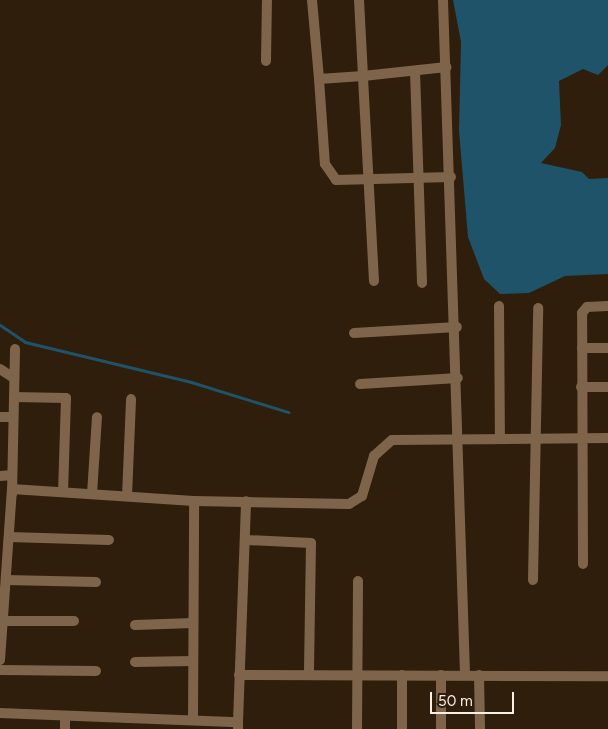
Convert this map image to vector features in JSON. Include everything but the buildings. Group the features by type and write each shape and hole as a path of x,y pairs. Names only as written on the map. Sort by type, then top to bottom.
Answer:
{"street":[{"path":"266,61 267,0"},
{"path":"312,0 328,170 341,182 451,176"},
{"path":"359,0 374,281"},
{"path":"443,0 461,438 465,675"},
{"path":"319,79 447,67"},
{"path":"415,71 422,283"},
{"path":"499,306 500,438"},
{"path":"583,564 581,387 584,309 608,306"},
{"path":"533,580 538,308"},
{"path":"354,332 457,327"},
{"path":"582,348 608,348"},
{"path":"12,495 15,350"},
{"path":"0,370 14,378"},
{"path":"360,384 458,378"},
{"path":"581,387 608,387"},
{"path":"14,397 66,398 63,492"},
{"path":"127,496 131,399"},
{"path":"0,417 13,417"},
{"path":"92,494 96,417"},
{"path":"0,660 6,580 4,550 8,537 12,489 194,501 355,503 368,488 374,456 387,443 398,439 608,438"},
{"path":"0,476 12,476"},
{"path":"193,720 194,501"},
{"path":"0,713 65,716 108,724 193,720 238,726 246,501"},
{"path":"8,537 108,540"},
{"path":"246,540 311,543 310,674"},
{"path":"6,580 96,582"},
{"path":"357,729 358,581"},
{"path":"3,621 74,621"},
{"path":"134,625 193,623"},
{"path":"135,662 193,661"},
{"path":"0,670 96,672"},
{"path":"239,675 608,676"},
{"path":"402,675 402,729"},
{"path":"440,675 441,729"},
{"path":"479,675 480,729"},
{"path":"65,716 65,729"}],"water":[{"path":"453,0 608,0 608,65 598,75 583,69 559,81 561,125 555,148 541,163 582,172 589,179 608,178 608,274 565,276 529,293 500,294 484,279 468,237 459,131 461,42"}],"waterway":[{"path":"0,325 25,342 191,382 288,412"}]}
